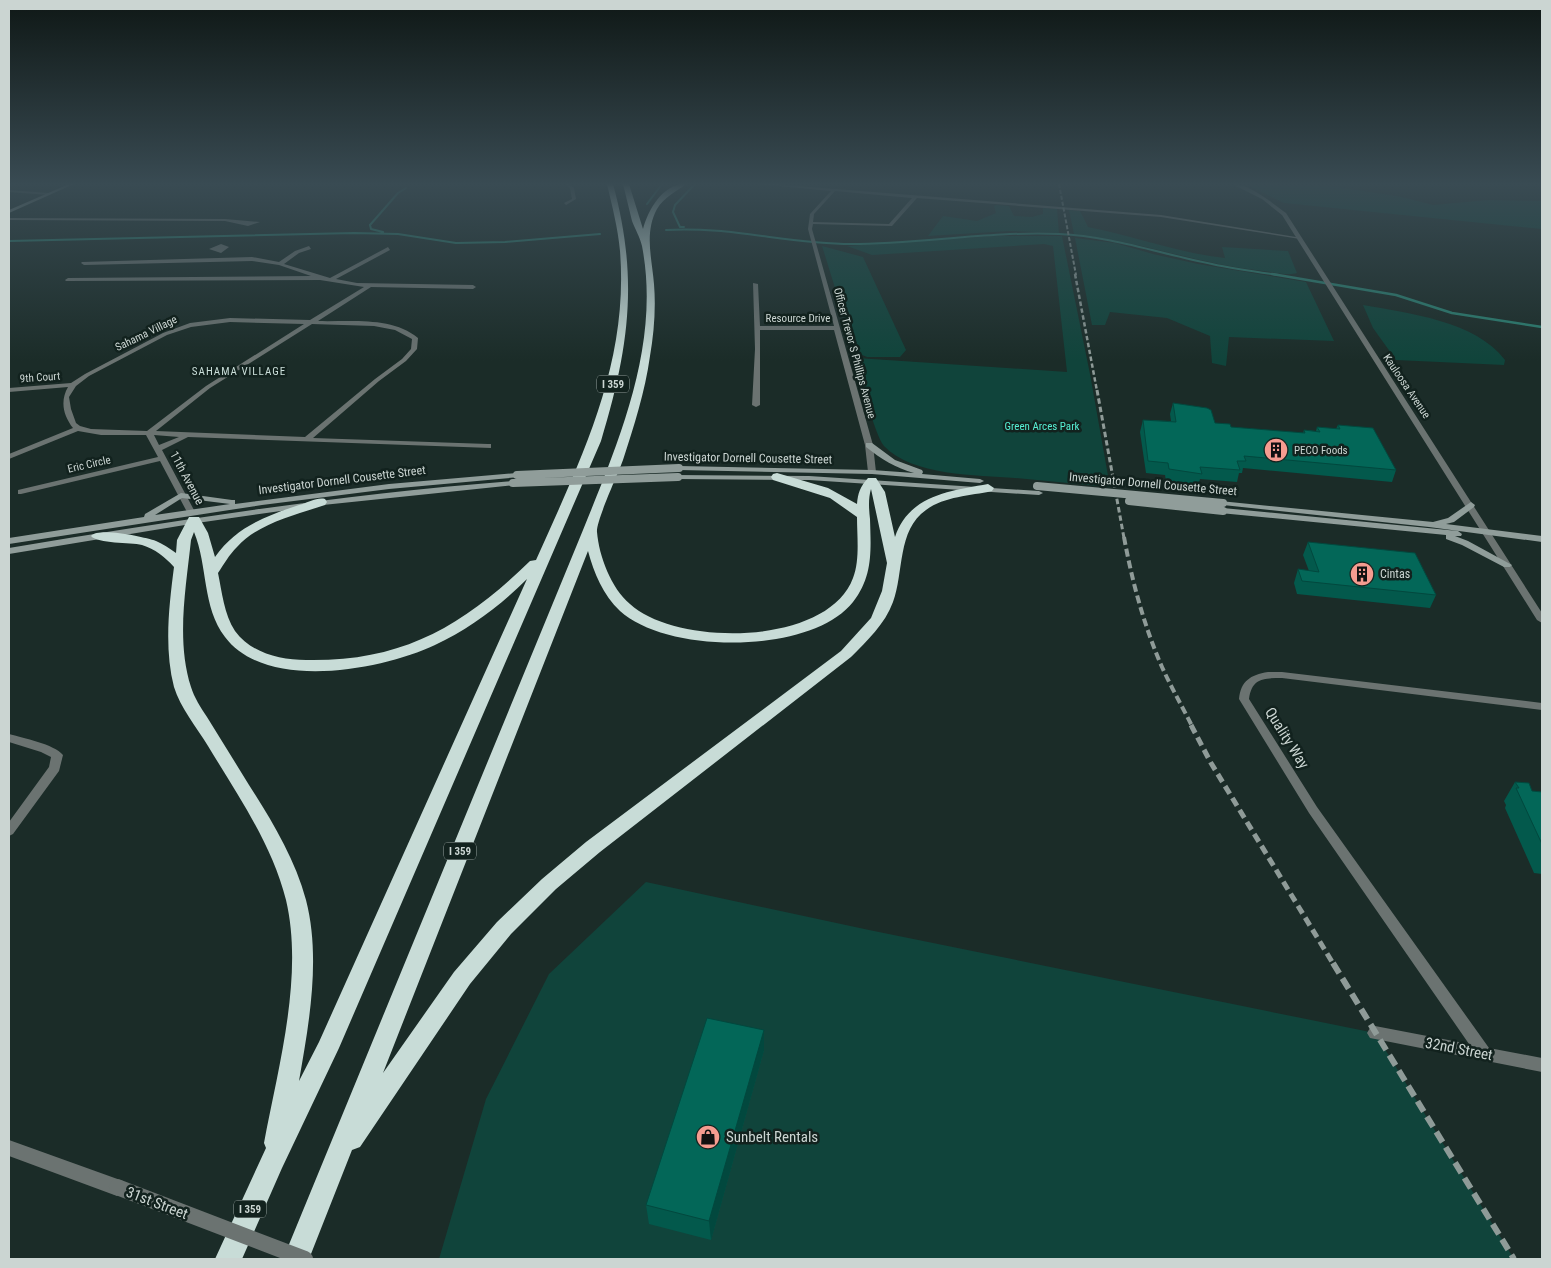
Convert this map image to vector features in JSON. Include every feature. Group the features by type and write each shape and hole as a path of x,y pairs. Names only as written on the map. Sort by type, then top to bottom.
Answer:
{"highway":[{"name":"I 359","path":"228,1259 273,1159 328,1048 543,555 595,441 619,360 626,317 624,243"},
{"name":"I 359","path":"296,1259 626,441 641,386 647,353 650,274 645,243"},
{"path":"777,477 831,492 863,516"},
{"path":"590,530 604,580 612,595 626,610 646,622 672,631 701,637 733,639 765,636 794,630 820,620 840,607 858,584 864,539 864,491 872,477"},
{"path":"330,1172 377,1100 462,978 504,928 549,884 593,847 846,654 868,631 884,607 892,583 893,564 879,492 872,477"},
{"path":"893,564 906,523 922,506 945,497 988,488"},
{"path":"212,572 232,544 251,530 321,502"},
{"path":"193,516 204,534 220,618 229,633 242,647 253,655 273,661 320,667 354,664 388,657 420,647 448,633 484,611 512,588 543,555"},
{"path":"193,516 184,540 180,565 176,637 177,663 183,689 283,864 298,914 302,962 298,1019 273,1159"},
{"path":"98,536 156,544 169,552 180,565"}],"main road":[{"path":"869,445 882,456 900,466 942,478"},
{"name":"Investigator Dornell Cousette Street","path":"678,473 777,477 872,477 988,488 1038,489"},
{"name":"Investigator Dornell Cousette Street","path":"9,551 98,536 255,503 343,491 515,479 678,473 942,478 1223,507 1430,524 1488,533 1542,538"},
{"name":"Investigator Dornell Cousette Street","path":"9,542 142,519 193,516 515,479"},
{"path":"142,519 181,495 222,502 255,503"},
{"path":"1430,524 1451,520 1471,504"},
{"name":"Investigator Dornell Cousette Street","path":"1223,507 1474,536 1488,533"},
{"path":"1436,532 1465,543 1507,565"}],"street":[{"name":"Officer Trevor S Phillips Avenue","path":"815,243 869,445 872,477"},
{"name":"Kauloosa Avenue","path":"1303,243 1471,504 1542,620"},
{"path":"280,264 297,252 309,248"},
{"path":"330,280 388,249"},
{"path":"209,259 218,252"},
{"path":"94,262 107,254"},
{"path":"84,263 252,259 280,264 321,278 369,286 473,287"},
{"path":"68,280 321,278"},
{"name":"Resource Drive","path":"755,284 758,328 756,405"},
{"path":"149,433 208,387 369,286"},
{"name":"Sahama Village","path":"73,385 87,375 165,334 190,325 230,320 314,322 390,326 408,332 416,342 414,349 404,360 377,380 306,440"},
{"name":"Resource Drive","path":"758,328 838,328"},
{"path":"73,385 66,401 73,425 77,429"},
{"name":"9th Court","path":"9,390 73,385"},
{"path":"9,457 77,429 88,431 488,446"},
{"name":"11th Avenue","path":"149,433 193,516"},
{"name":"11th Avenue","path":"158,449 190,435"},
{"name":"Eric Circle","path":"21,492 162,458"},
{"name":"Quality Way","path":"1484,1053 1313,810 1244,699 1244,688 1251,680 1265,675 1282,675 1542,706"},
{"path":"9,738 57,755 55,768 9,831"},
{"name":"32nd Street","path":"1375,1033 1542,1065"},
{"name":"31st Street","path":"9,1148 305,1259"}],"green space":[{"name":"Green Arces Park","path":"889,243 1063,243 1090,374 1110,487 946,472 928,469 911,463 896,456 880,440 861,377 857,358 1067,372 1053,246 1044,244 872,255 847,246"},
{"path":"1076,243 1116,243 1198,264 1306,282 1334,341 1229,337 1226,366 1212,363 1210,336 1167,318 1110,312 1105,325 1092,325"},
{"path":"1127,243 1154,243 1208,256 1225,258 1222,247 1288,251 1297,273 1285,274 1215,263"},
{"path":"822,246 863,257 906,350 900,357 867,357 855,352"},
{"path":"1363,305 1400,311 1459,328 1477,336 1492,347 1505,360 1504,365 1396,360 1373,328"},
{"path":"646,882 869,930 1375,1033 1514,1259 439,1259 486,1099 549,974"}],"building":[{"name":"PECO Foods","path":"1173,403 1207,408 1211,410 1215,423 1230,424 1231,427 1305,433 1304,430 1320,432 1317,427 1340,429 1338,425 1373,428 1396,470 1244,456 1246,461 1237,461 1240,470 1200,467 1202,474 1169,469 1168,463 1148,461 1143,420 1176,422"},
{"path":"1308,542 1415,553 1436,595 1302,581 1298,569 1319,572"},
{"path":"1515,782 1529,783 1532,791 1542,792 1542,844 1516,788 1519,788"},
{"name":"Sunbelt Rentals","path":"707,1018 764,1030 709,1221 646,1205"}],"waterway":[{"path":"832,243 872,243"},
{"path":"1123,243 1220,266 1279,275"},
{"path":"1272,274 1396,295 1452,313 1542,327"}],"railway":[{"path":"1070,243 1076,275"},
{"path":"1075,274 1097,391"},
{"path":"1097,390 1124,538"},
{"path":"1124,537 1135,587 1150,636 1165,674 1192,726"},
{"path":"1191,725 1211,763 1334,965"},
{"path":"1333,963 1514,1259"}],"place":[{"name":"PECO Foods","path":"1276,450"},
{"name":"Cintas","path":"1362,574"},
{"name":"Sunbelt Rentals","path":"708,1137"}],"district":[{"name":"SAHAMA VILLAGE","path":"239,371"}]}
